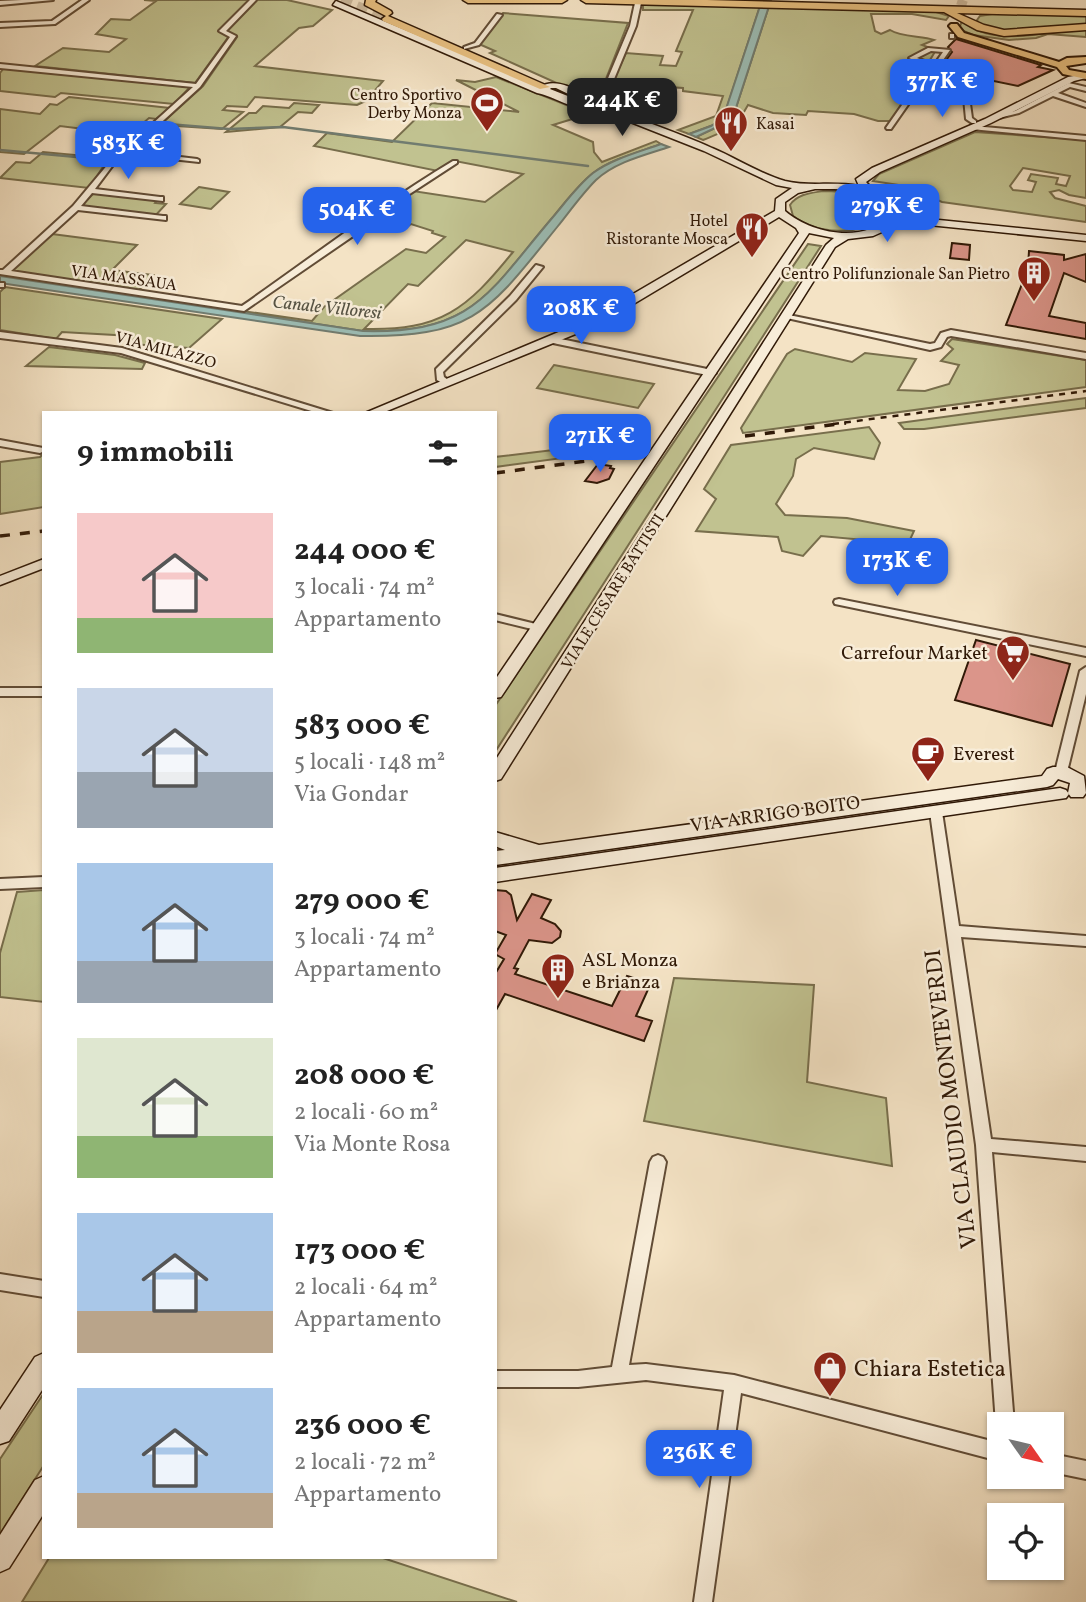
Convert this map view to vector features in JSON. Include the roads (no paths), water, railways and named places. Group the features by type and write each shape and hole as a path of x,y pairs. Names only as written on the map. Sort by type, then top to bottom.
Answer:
{"highway":[{"path":"371,0 369,3 387,16 549,88"},
{"path":"468,0 562,0"},
{"path":"586,0 775,4 1007,3 1023,0"},
{"path":"1042,0 1086,10"},
{"path":"821,2 1086,10"},
{"path":"821,2 936,10 956,15 985,29 1011,33 1086,27"},
{"path":"954,2 1086,10"},
{"path":"974,23 974,18 988,12 1086,10"}],"main road":[{"path":"326,2 362,0 387,16 466,48 549,88 706,149 780,183 806,188 839,186 868,191 885,199 894,208 915,214 1086,231"},
{"path":"336,3 540,91 549,88"},
{"path":"952,36 1066,64 1086,76"},
{"path":"1066,64 1086,58"},
{"path":"868,191 860,183 867,175 974,125 1060,80 1066,64"},
{"path":"839,186 883,161 999,116 1071,79 1086,76"},
{"path":"597,107 777,188 785,196"},
{"path":"780,212 780,201 785,196 806,188"},
{"path":"889,225 896,217 894,208"},
{"path":"376,411 596,321 780,212"},
{"path":"780,212 799,227"},
{"path":"763,222 846,235 869,233 889,225 919,221 1086,238"},
{"name":"VIALE CESARE BATTISTI","path":"497,691 800,240 803,233 799,227"},
{"name":"VIALE CESARE BATTISTI","path":"497,772 831,245 846,235"},
{"path":"0,581 42,565"},
{"name":"VIA ARRIGO BOITO","path":"497,874 936,811 1070,783"},
{"name":"VIA ARRIGO BOITO","path":"497,858 1070,783"},
{"path":"497,839 524,848 562,848"},
{"path":"0,1432 42,1368"},
{"path":"0,1559 42,1492"}],"street":[{"path":"0,3 50,0"},
{"path":"0,25 53,23 86,0"},
{"path":"2,273 76,208 111,164 198,86 233,36 222,31 253,0"},
{"path":"597,107 633,26 638,2"},
{"path":"466,48 477,44 499,15"},
{"path":"927,74 907,68 922,61 912,58 952,36"},
{"path":"889,128 952,36"},
{"path":"1,67 198,86"},
{"path":"999,116 1017,112 1069,85 1086,89"},
{"path":"965,89 969,119 974,125 1086,138"},
{"path":"1052,93 1086,105"},
{"path":"1042,99 1067,100"},
{"path":"124,152 197,161"},
{"name":"VIA MASSAUA","path":"2,273 244,309 369,222 408,191 454,162"},
{"path":"92,191 160,200"},
{"path":"76,208 163,218"},
{"path":"447,382 440,378 439,371 513,298 538,267"},
{"path":"787,316 930,347 937,345 944,335 951,333 1086,356"},
{"name":"VIA MILAZZO","path":"0,335 122,351 280,398 314,411"},
{"path":"551,340 712,373"},
{"path":"280,398 285,405 284,411"},
{"path":"0,443 40,450"},
{"path":"839,602 1086,652"},
{"path":"497,617 540,628"},
{"path":"1070,783 1086,671"},
{"path":"0,692 42,692"},
{"name":"VIA CLAUDIO MONTEVERDI","path":"936,811 984,1145 1005,1412"},
{"path":"0,884 42,882"},
{"path":"953,931 1086,942"},
{"path":"984,1145 1086,1154"},
{"path":"619,1375 658,1163"},
{"path":"0,1282 42,1289"},
{"path":"497,1379 578,1379 646,1372 734,1383 987,1449"},
{"path":"703,1602 734,1383"},
{"path":"1064,1465 1086,1470"}],"water":[{"path":"762,0 771,0 732,120 696,137 689,134 711,126 723,118"},
{"path":"661,144 669,147 621,164 596,180 515,279 496,298 477,313 455,324 430,331 360,336 0,283 0,276 363,331 400,330 430,325 455,316 475,304 494,287 593,173 617,160"}],"waterway":[{"path":"155,123 229,129 283,127 588,166"},
{"path":"0,150 109,160 140,135"}],"tunnel":[{"path":"341,0 387,19"},
{"path":"956,20 963,0"}],"railway":[{"path":"833,424 1086,391"},
{"path":"745,436 846,423"},
{"path":"497,473 625,456"},
{"path":"0,536 42,531"}],"place":[{"name":"Centro Sportivo Derby Monza","path":"487,133"},
{"name":"Kasai","path":"731,153"},
{"name":"Hotel Ristorante Mosca","path":"752,259"},
{"name":"Centro Polifunzionale San Pietro","path":"1034,303"},
{"name":"Carrefour Market","path":"1013,682"},
{"name":"Everest","path":"928,783"},
{"name":"ASL Monza e Brianza","path":"558,1000"},
{"name":"Chiara Estetica","path":"830,1398"}],"water label":[{"name":"Canale Villoresi","path":"327,307"}]}
